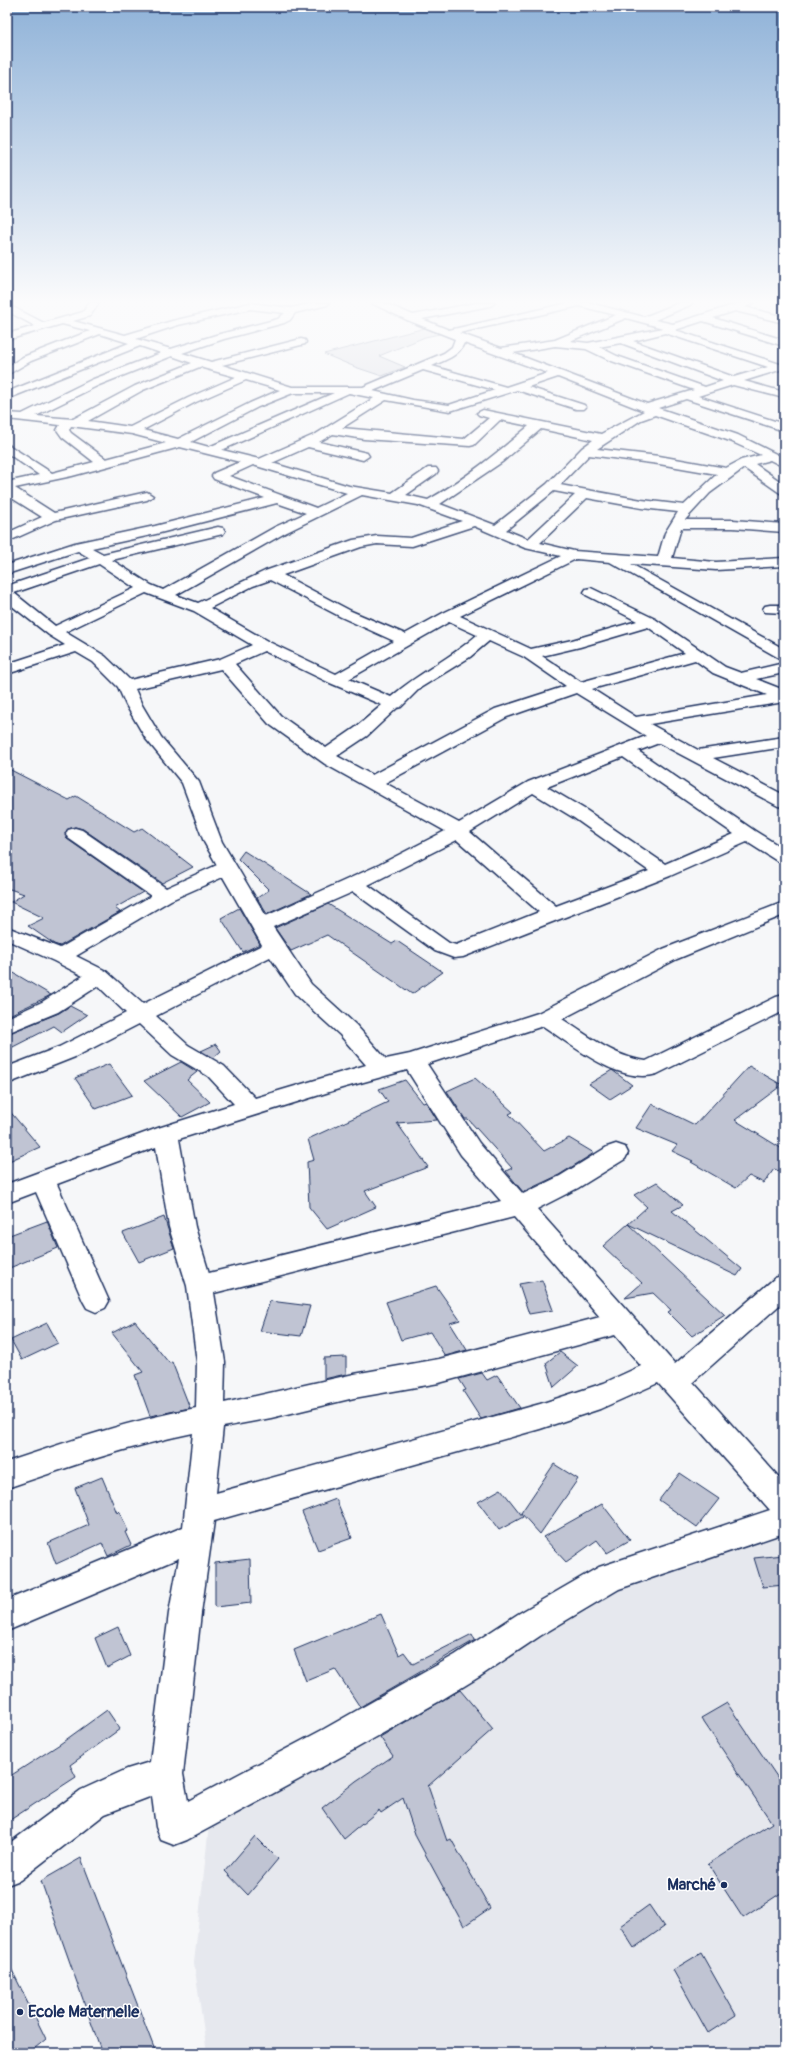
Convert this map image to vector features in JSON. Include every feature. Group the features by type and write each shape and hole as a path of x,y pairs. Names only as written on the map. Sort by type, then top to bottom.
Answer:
{"street":[{"path":"23,418 58,399"},
{"path":"103,463 66,435 63,430 72,422 117,399"},
{"path":"132,431 192,399"},
{"path":"7,486 50,477 180,443 268,399"},
{"path":"209,451 334,399"},
{"path":"316,513 218,476 308,443 380,399"},
{"path":"396,399 497,416 603,438"},
{"path":"450,408 477,399"},
{"path":"556,399 580,407"},
{"path":"622,399 650,410 713,430 759,449 775,451 784,463"},
{"path":"497,530 551,487 586,452 603,438 650,410 679,399"},
{"path":"697,399 784,428"},
{"path":"7,416 72,422 132,431 256,462 359,492 396,497 429,505 475,521 530,545 574,555 716,566 784,562"},
{"path":"331,430 364,435 464,444 470,442 497,416"},
{"path":"770,423 784,418"},
{"path":"429,505 456,489 498,458 539,424"},
{"path":"308,443 363,456"},
{"path":"7,448 50,477"},
{"path":"664,562 668,542 676,524 688,509 727,472 775,451"},
{"path":"586,452 659,460 727,472"},
{"path":"746,463 784,490"},
{"path":"396,497 432,471"},
{"path":"551,487 642,504 688,509"},
{"path":"7,490 52,517"},
{"path":"164,596 274,534 359,492"},
{"path":"530,545 584,493"},
{"path":"7,538 52,517 147,496"},
{"path":"7,570 80,546 156,530 276,499"},
{"path":"199,608 248,583 270,574 358,543 377,540 412,542 475,521"},
{"path":"676,524 733,524 780,527 782,548"},
{"path":"7,591 98,559 218,531"},
{"path":"80,546 98,559 146,588 199,608 264,645 336,680 395,704"},
{"path":"336,680 407,641 448,616 574,555"},
{"path":"611,558 784,655"},
{"path":"270,574 346,614 407,641"},
{"path":"54,632 146,588"},
{"path":"591,592 650,622 719,670 784,696"},
{"path":"7,595 54,632 99,659 126,686 134,705 154,739 190,782 213,842 229,867 238,887 274,947 303,989 348,1030 381,1068"},
{"path":"448,616 530,654 579,688 658,737 696,755 784,802"},
{"path":"530,654 575,644 650,622"},
{"path":"326,756 361,732 395,704 414,685 465,654 487,634"},
{"path":"126,686 225,663 264,645"},
{"path":"7,669 78,646"},
{"path":"371,783 502,712 579,688 697,655"},
{"path":"225,663 275,720 303,742 371,783 459,831 478,850 553,914"},
{"path":"740,678 784,668"},
{"path":"633,722 784,696"},
{"path":"262,925 355,884 459,831 534,786 576,767 626,751 658,737"},
{"path":"696,755 784,742"},
{"path":"626,751 748,835 784,857"},
{"path":"534,786 580,814 663,872"},
{"path":"75,834 164,896"},
{"path":"355,884 442,947 454,952 463,951 553,914 663,872 748,835"},
{"path":"61,956 164,896 229,867"},
{"path":"7,1194 88,1161 166,1134 381,1068 412,1061 546,1018 670,954 784,908"},
{"path":"12,941 61,956 99,976 143,1014 180,1050 216,1071 250,1107"},
{"path":"7,1076 67,1052 274,947"},
{"path":"7,1026 50,1007 99,976"},
{"path":"546,1018 604,1056 625,1066 649,1069 784,1002"},
{"path":"412,1061 470,1149 621,1322 784,1504"},
{"path":"166,1134 182,1227 200,1286 211,1362 210,1417 204,1448 199,1523 185,1613 166,1774 174,1827 336,1741 426,1690 529,1625 610,1577 784,1519"},
{"path":"200,1286 520,1206 569,1182 616,1153"},
{"path":"43,1179 96,1301"},
{"path":"7,1616 199,1523 308,1483 532,1419 668,1375 784,1285"},
{"path":"7,1475 65,1455 156,1428 270,1406 354,1386 439,1371 621,1322"},
{"path":"7,1868 93,1802 127,1787 166,1774"}],"shaded area":[{"path":"784,1527 784,2053 207,2053 194,1963 210,1816 602,1583"}],"building":[{"path":"7,768 69,800 76,796 134,832 142,828 193,867 162,883 83,829 75,827 68,829 65,833 67,839 143,892 115,908 120,912 60,946 54,944 28,926 44,918 11,902 24,894 7,888"},
{"path":"244,851 311,894 267,914 257,898 269,890 238,859"},
{"path":"328,904 392,944 397,941 443,972 412,994 327,935 291,951 275,928"},
{"path":"239,908 260,944 243,952 221,918"},
{"path":"7,969 51,995 7,1016"},
{"path":"70,1006 87,1015 62,1032 54,1026 7,1050 7,1034 59,1013"},
{"path":"216,1044 221,1051 213,1058 201,1051"},
{"path":"181,1062 197,1072 187,1080 210,1102 182,1117 144,1081"},
{"path":"109,1064 132,1095 96,1109 75,1078"},
{"path":"749,1066 782,1085 735,1120 784,1150 784,1173 774,1169 764,1183 749,1176 736,1188 691,1162 693,1161 672,1151 677,1145 636,1128 652,1104 695,1125"},
{"path":"612,1070 632,1085 610,1099 589,1084"},
{"path":"475,1078 513,1112 509,1114 544,1151 569,1138 594,1153 559,1175 523,1192 506,1171 512,1168 468,1119 465,1119 447,1091"},
{"path":"405,1080 423,1103 426,1102 437,1120 397,1123 428,1167 365,1191 376,1207 327,1229 309,1207 307,1162 314,1160 308,1139 388,1102 379,1089"},
{"path":"7,1108 40,1147 7,1162"},
{"path":"657,1182 683,1205 672,1211 742,1269 737,1276 628,1224 647,1207 634,1195"},
{"path":"164,1217 174,1248 139,1262 123,1233"},
{"path":"47,1221 58,1248 7,1269 7,1236"},
{"path":"628,1224 725,1315 692,1336 668,1312 671,1310 653,1293 625,1298 642,1283 603,1246"},
{"path":"542,1280 553,1310 529,1314 519,1284"},
{"path":"436,1286 460,1320 450,1323 467,1350 445,1356 430,1332 401,1340 386,1302"},
{"path":"270,1301 310,1306 301,1336 260,1331"},
{"path":"135,1321 169,1363 172,1362 190,1408 150,1416 135,1375 143,1372 112,1333"},
{"path":"47,1323 58,1343 22,1360 11,1340"},
{"path":"560,1352 578,1366 554,1387 546,1363"},
{"path":"346,1357 346,1374 324,1379 324,1358"},
{"path":"482,1373 487,1380 497,1375 520,1408 481,1419 463,1391 466,1390 459,1379"},
{"path":"554,1464 578,1479 540,1534 521,1513"},
{"path":"680,1473 719,1499 697,1527 659,1500"},
{"path":"102,1477 117,1513 119,1511 128,1531 125,1532 131,1545 108,1556 102,1543 56,1564 48,1543 89,1525 75,1488"},
{"path":"501,1489 523,1517 499,1530 478,1502"},
{"path":"336,1499 352,1538 318,1550 302,1512"},
{"path":"602,1504 630,1540 607,1553 597,1540 566,1562 543,1537"},
{"path":"784,1555 784,1585 763,1587 754,1558"},
{"path":"250,1559 251,1603 215,1607 215,1563"},
{"path":"381,1614 399,1655 404,1652 413,1664 472,1634 475,1640 360,1707 335,1669 306,1681 294,1650"},
{"path":"118,1627 130,1656 107,1668 95,1638"},
{"path":"460,1690 493,1729 428,1786 447,1841 451,1839 490,1908 464,1926 416,1837 403,1798 381,1813 379,1810 344,1839 322,1808 356,1781 393,1756 380,1737"},
{"path":"727,1703 784,1787 784,1891 743,1918 708,1864 772,1823 701,1718"},
{"path":"107,1710 120,1729 70,1765 76,1777 7,1822 7,1778 60,1744"},
{"path":"255,1836 278,1859 248,1895 225,1871"},
{"path":"81,1858 156,2053 102,2053 41,1881"},
{"path":"649,1905 664,1927 634,1948 620,1926"},
{"path":"701,1953 736,2015 708,2033 673,1970"},
{"name":"Ecole Maternelle","path":"7,1960 46,2039 29,2053 7,2053"}],"place":[{"name":"Marché","path":"724,1885"},
{"name":"Ecole Maternelle","path":"20,2012"}]}
